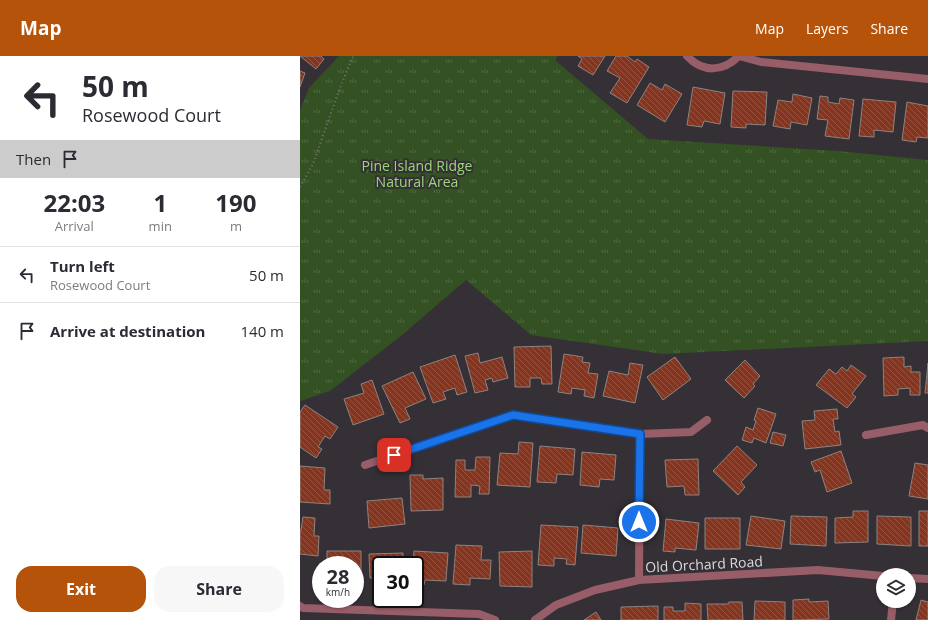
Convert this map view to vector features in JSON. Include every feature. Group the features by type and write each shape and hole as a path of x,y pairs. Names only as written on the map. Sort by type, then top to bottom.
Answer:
{"street":[{"path":"687,56 692,62 702,67 723,67 733,62 739,56 760,62 928,80"},
{"path":"365,465 513,415 640,434 691,432 707,420"},
{"path":"866,435 923,425 928,428"},
{"path":"639,580 640,434"},
{"name":"Old Orchard Road","path":"535,620 556,605 595,590 639,580 818,570 876,575"},
{"path":"916,578 928,579"},
{"path":"300,606 303,608 479,614 495,620"},
{"path":"891,620 892,608"}],"path":[{"path":"300,187 313,164 337,96 354,56"}],"green space":[{"name":"Pine Island Ridge Natural Area","path":"339,56 558,56 555,60 648,139 838,151 928,160 928,341 663,354 531,335 466,280 402,335 330,391 300,401 300,110 309,88"}],"building":[{"path":"300,56 321,56 324,59 316,69"},
{"path":"578,56 605,56 593,75 578,66 582,59"},
{"path":"616,56 627,56 635,62 637,59 649,67 627,103 610,93 620,78 607,71"},
{"path":"300,71 305,73 300,87"},
{"path":"650,83 662,90 665,84 682,94 665,122 637,105"},
{"path":"693,87 725,93 720,124 704,121 702,127 687,125"},
{"path":"733,91 767,92 765,125 746,124 746,128 731,127"},
{"path":"793,94 812,98 807,125 791,122 790,129 773,126 778,100 792,102"},
{"path":"820,96 828,97 828,102 839,104 840,98 854,100 849,139 825,136 828,120 817,119"},
{"path":"863,99 896,102 893,132 874,130 874,137 859,136"},
{"path":"907,102 928,106 928,138 917,137 916,142 902,140"},
{"path":"551,346 552,384 542,384 541,378 530,378 530,387 515,387 514,347"},
{"path":"478,353 480,363 502,357 508,378 493,382 492,378 485,380 488,390 475,393 465,356"},
{"path":"564,354 583,357 582,362 590,363 588,373 598,374 594,398 584,396 585,390 572,388 571,394 558,392"},
{"path":"455,355 467,392 457,395 455,388 443,392 446,399 433,403 420,367"},
{"path":"675,357 691,379 663,400 647,377"},
{"path":"904,357 904,367 911,366 911,372 920,372 920,395 910,395 910,388 898,389 898,395 884,396 883,358"},
{"path":"745,360 760,376 753,384 755,386 744,398 725,380"},
{"path":"630,363 643,365 635,403 603,396 609,371 628,375"},
{"path":"928,363 928,393 925,393"},
{"path":"851,365 866,376 852,394 856,397 847,408 816,385 829,369 836,374 842,367 847,371"},
{"path":"413,372 426,399 405,408 410,419 400,423 382,386"},
{"path":"372,380 384,414 353,425 344,399 364,393 361,384"},
{"path":"305,405 338,427 330,439 325,436 318,447 322,449 316,458 300,447 300,412"},
{"path":"758,408 776,414 766,443 754,438 752,443 742,440 746,427 753,430 756,421 754,420"},
{"path":"837,409 838,419 833,419 835,432 839,431 841,445 805,449 802,421 815,420 814,411"},
{"path":"773,432 786,435 783,446 770,443"},
{"path":"519,442 533,443 530,487 497,485 500,453 518,454"},
{"path":"540,446 575,449 573,475 557,474 556,483 537,482"},
{"path":"737,446 757,465 741,482 745,487 738,495 713,471"},
{"path":"841,451 852,483 827,492 820,470 815,472 811,462"},
{"path":"582,452 616,455 614,480 600,479 599,487 580,485"},
{"path":"476,457 490,457 489,494 479,494 480,486 471,485 471,497 455,497 456,460 465,460 465,470 475,470"},
{"path":"698,459 699,495 685,495 684,486 667,487 665,460"},
{"path":"915,463 928,465 928,499 909,496"},
{"path":"300,466 325,468 324,490 330,490 330,504 300,502"},
{"path":"410,475 423,475 423,479 443,478 443,510 411,511"},
{"path":"402,498 405,524 369,528 367,501"},
{"path":"853,511 868,511 868,542 835,543 835,518 853,517"},
{"path":"919,511 928,511 928,546 919,546"},
{"path":"751,516 785,521 781,549 746,545"},
{"path":"791,516 827,517 826,546 790,544"},
{"path":"877,516 911,517 911,546 877,544"},
{"path":"303,517 315,518 314,536 319,536 318,556 300,554"},
{"path":"705,518 740,518 740,549 705,549"},
{"path":"666,519 699,523 696,550 675,548 675,552 663,551"},
{"path":"541,525 578,527 575,565 566,564 567,559 554,558 554,566 538,565"},
{"path":"583,525 618,528 616,556 581,553"},
{"path":"456,545 482,546 481,560 491,560 490,579 470,578 470,585 453,584"},
{"path":"327,551 361,551 361,556 327,556"},
{"path":"414,551 448,553 446,581 425,580 424,585 424,556 414,556"},
{"path":"532,551 532,587 500,586 499,552"},
{"path":"403,553 403,556 372,556 372,578 370,578 369,554"},
{"path":"809,599 809,602 828,601 829,619 793,620 793,600"},
{"path":"921,600 928,602 928,620 916,620"},
{"path":"755,601 785,602 785,620 754,620"},
{"path":"729,602 742,602 743,620 708,620 707,604 728,604"},
{"path":"685,603 701,604 701,620 664,620 664,607 673,607 673,611 685,611"},
{"path":"658,606 658,620 621,620 621,607"},
{"path":"596,612 601,620 584,620"}],"route":[{"path":"394,455 513,415 640,434 639,522"}]}
